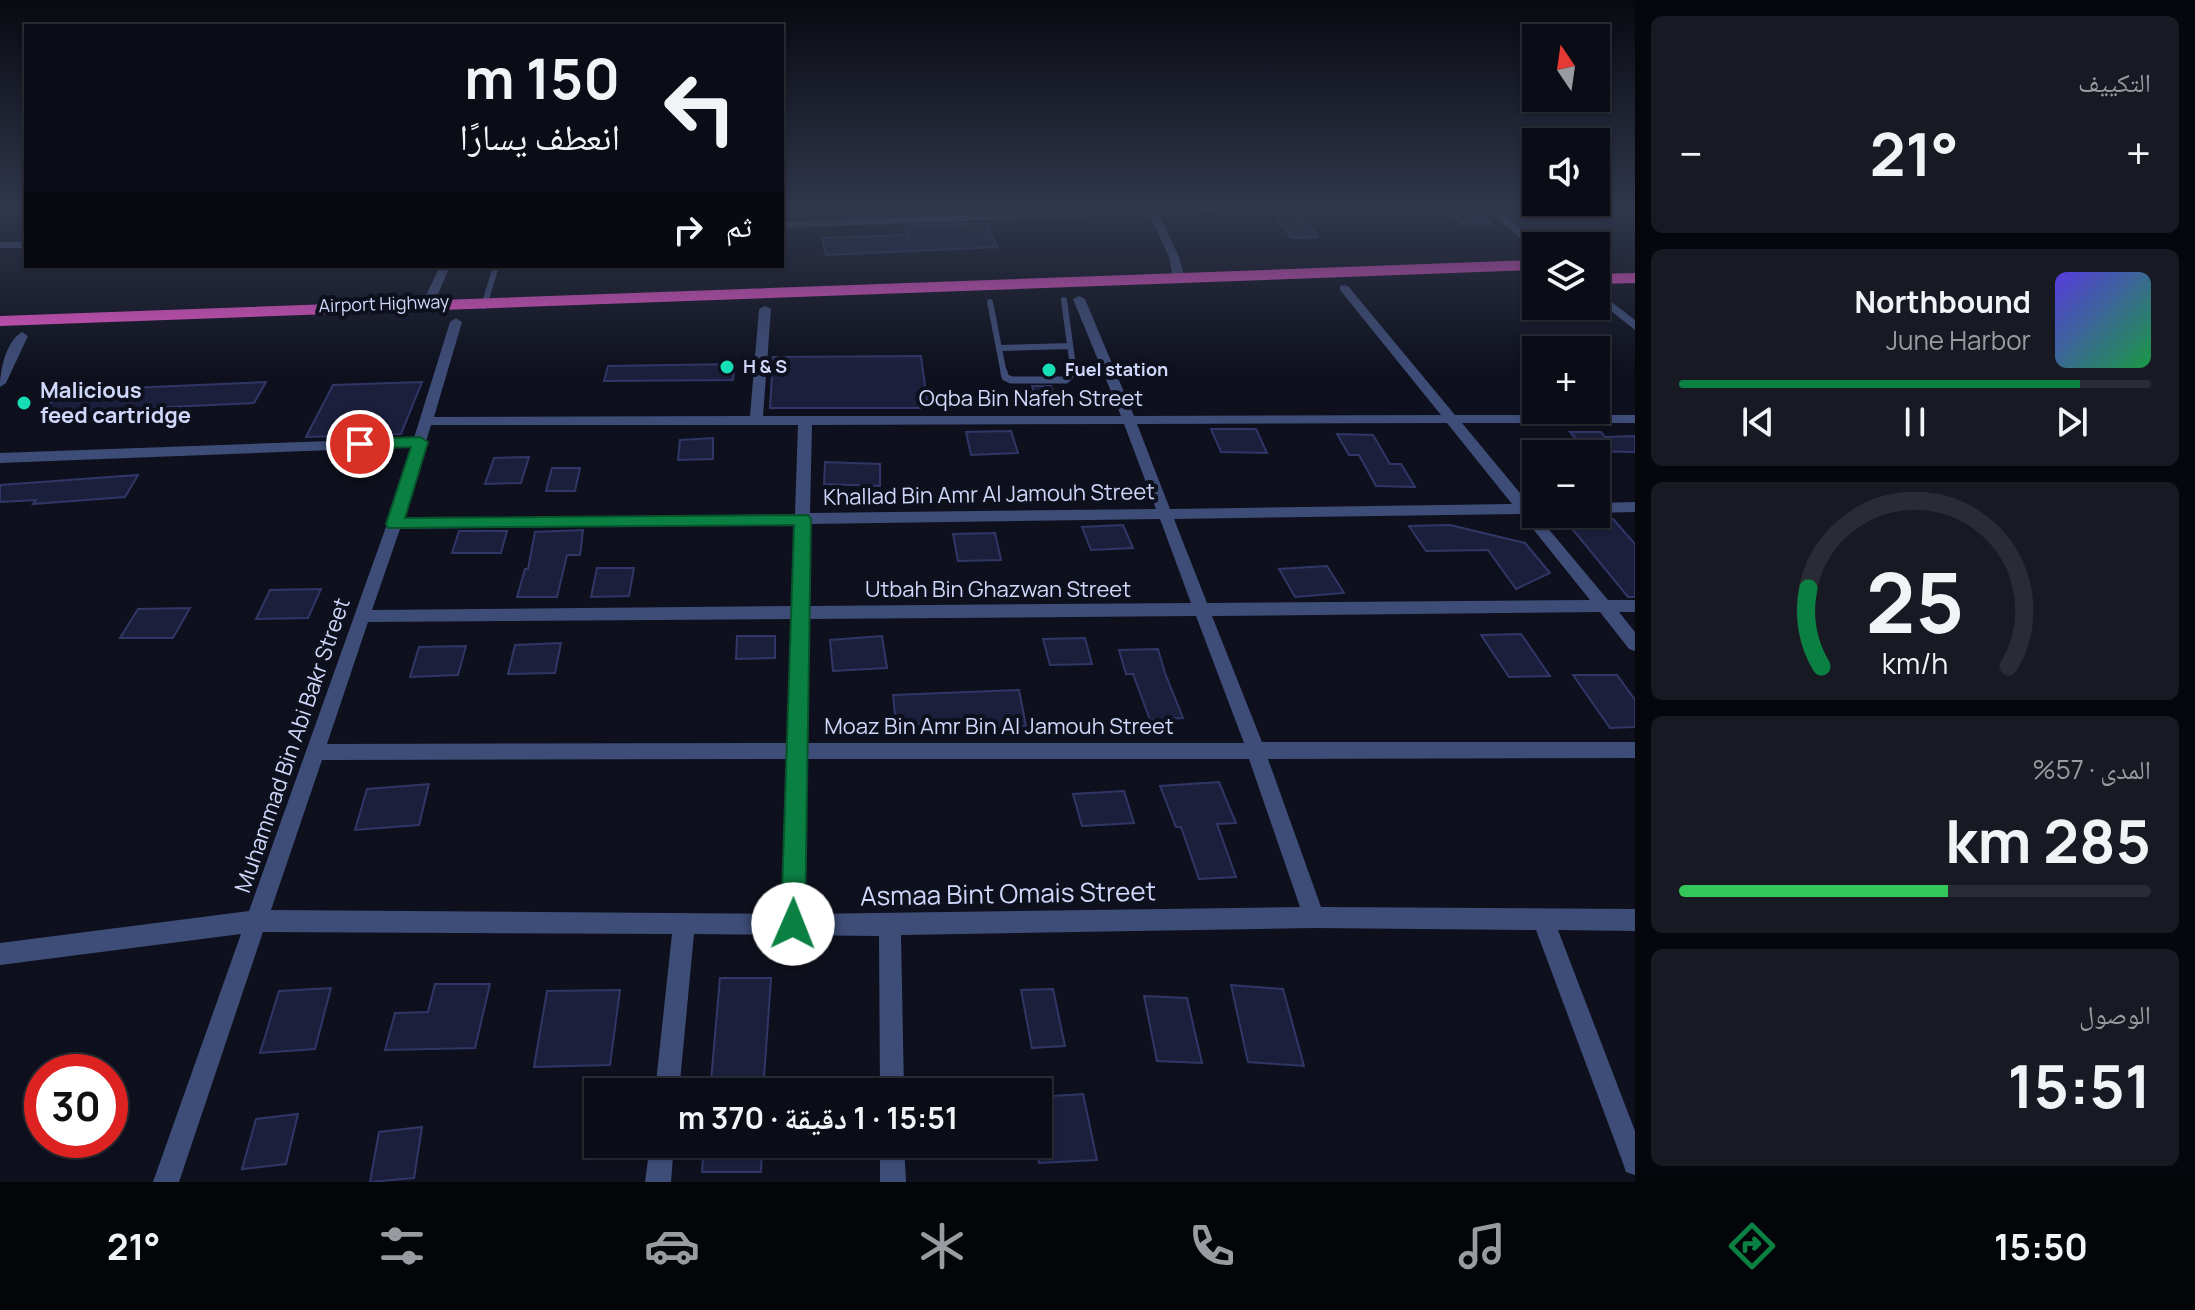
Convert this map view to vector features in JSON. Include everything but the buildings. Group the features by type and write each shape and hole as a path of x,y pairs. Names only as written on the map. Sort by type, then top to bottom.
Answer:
{"highway":[{"name":"Airport Highway","path":"0,321 484,306 1522,266"},
{"path":"1610,279 1635,278"},
{"name":"Airport Highway","path":"0,336 1522,282"}],"street":[{"path":"1175,262 1179,279"},
{"path":"426,308 444,268"},
{"path":"1344,288 1522,500"},
{"path":"1072,300 1129,420 1199,610 1256,751 1314,917"},
{"path":"1610,305 1635,326"},
{"path":"756,421 765,309"},
{"name":"Muhammad Bin Abi Bakr Street","path":"166,1182 394,524 456,322"},
{"path":"0,383 22,336"},
{"name":"Oqba Bin Nafeh Street","path":"427,421 1635,419"},
{"path":"793,924 798,613 805,421"},
{"path":"0,458 420,442"},
{"path":"1610,508 1635,507"},
{"name":"Khallad Bin Amr Al Jamouh Street","path":"394,524 1522,509"},
{"path":"1544,528 1635,644"},
{"name":"Utbah Bin Ghazwan Street","path":"362,616 1635,606"},
{"name":"Moaz Bin Amr Bin Al Jamouh Street","path":"315,752 1635,750"},
{"name":"Asmaa Bint Omais Street","path":"0,954 257,921 890,925 1314,917 1635,920"},
{"path":"1543,919 1635,1163"},
{"path":"668,1078 684,923"},
{"path":"890,925 892,1078"},
{"path":"658,1182 661,1158"},
{"path":"892,1158 893,1182"}],"lane":[{"path":"484,306 495,268"},
{"path":"990,302 1005,377 1066,380 1074,376 1070,346 1072,300"},
{"path":"999,348 1070,346"}],"place":[{"name":"H & S","path":"727,367"},
{"name":"Fuel station","path":"1049,370"},
{"name":"Malicious feed cartridge","path":"24,403"}],"route":[{"path":"360,444 420,442 394,524 802,519 793,924"}]}
